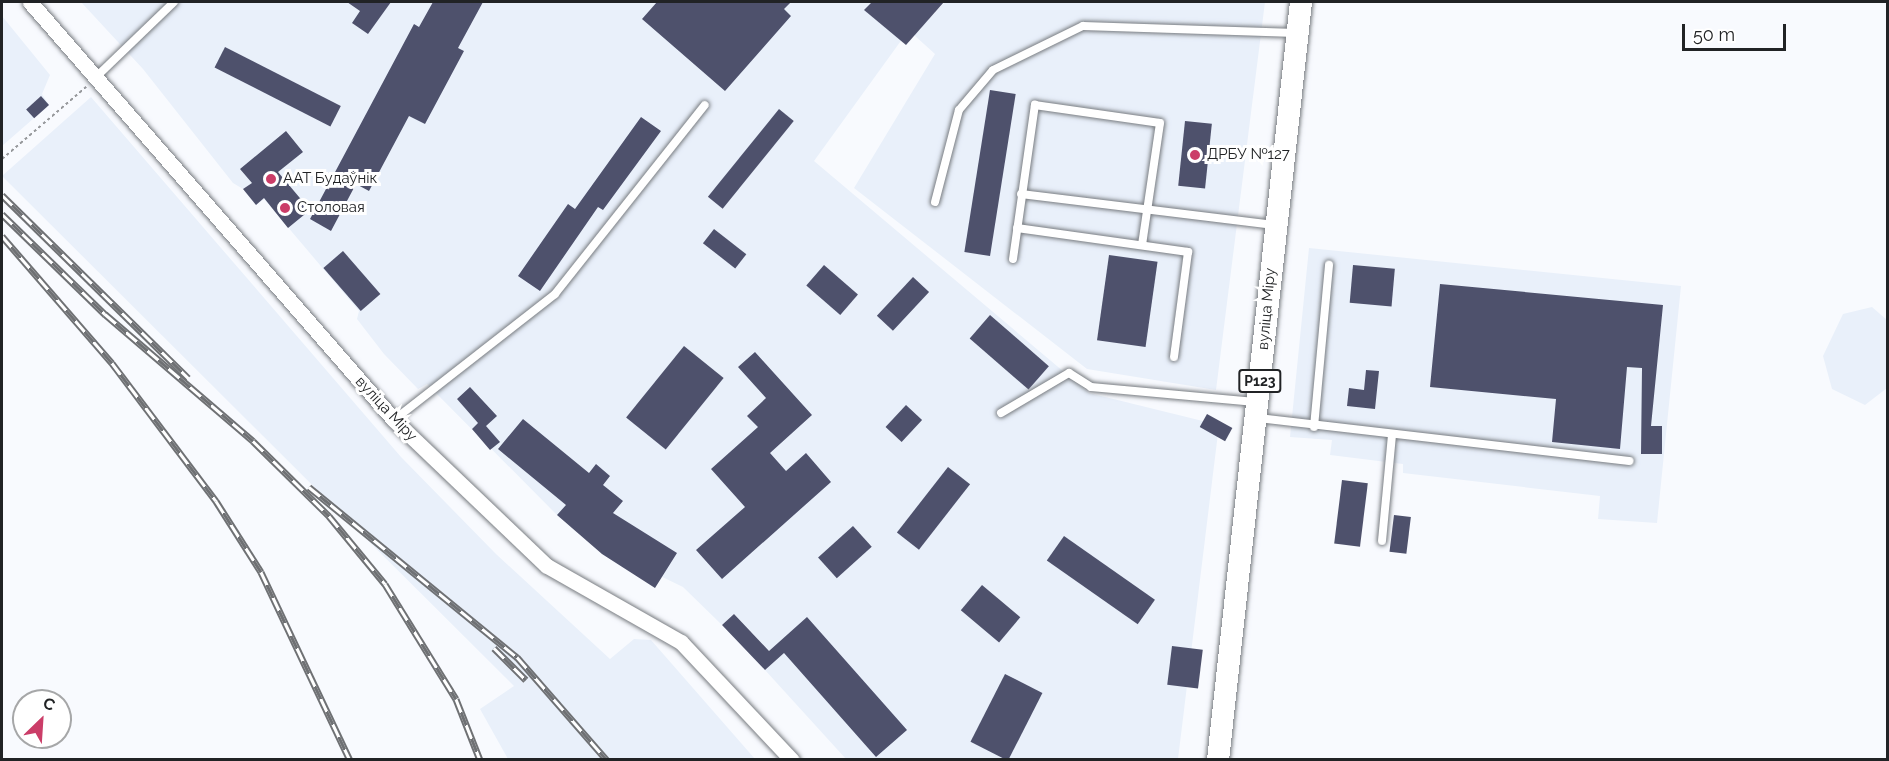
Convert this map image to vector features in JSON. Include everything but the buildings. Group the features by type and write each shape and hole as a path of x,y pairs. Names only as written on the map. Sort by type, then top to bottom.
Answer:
{"main road":[{"name":"вуліца Міру","path":"1218,759 1301,2"}],"street":[{"name":"вуліца Міру","path":"30,2 394,420 547,566 681,642 792,759"}],"lane":[{"path":"96,77 174,2"},
{"path":"935,202 959,110 993,70 1083,26 1298,33"},
{"path":"394,420 555,294 705,105"},
{"path":"1013,259 1035,105 1160,123 1142,245"},
{"path":"1021,194 1275,225"},
{"path":"1017,228 1188,252 1174,357"},
{"path":"1314,427 1329,265"},
{"path":"1001,413 1069,372 1091,387 1257,410 1314,427 1630,461"},
{"path":"1382,541 1392,435"}],"path":[{"path":"2,159 96,77"}],"shaded area":[{"path":"81,2 929,2 814,161 1089,393 1219,425 1178,759 846,759 765,670 777,659 734,614 722,625 683,587 590,542 557,515 427,384 418,389 384,354 357,319 359,311 264,199 256,205 243,189 233,183 143,69"},
{"name":"ДРБУ №127","path":"945,2 1265,2 1216,390 1087,369 854,188 935,54 914,35"},
{"path":"2,16 50,75 42,94 49,105 2,146"},
{"path":"91,97 401,457 496,554 610,659 634,639 651,640 755,759 508,759 480,709 514,686 2,176"},
{"path":"1309,248 1681,286 1657,523 1598,519 1600,496 1403,473 1403,464 1330,455 1332,440 1290,437"},
{"path":"1872,307 1887,320 1887,388 1865,405 1832,389 1823,356 1843,314"}],"railway":[{"path":"2,195 188,378"},
{"path":"2,214 105,314 253,441 329,516 385,584 456,699 480,760"},
{"path":"2,236 112,363 216,501 261,572 350,760"},
{"path":"309,487 517,657 607,760"},
{"path":"494,648 526,680"}],"place":[{"name":"ДРБУ №127","path":"1195,155"},
{"name":"ААТ Будаўнік","path":"271,179"},
{"name":"Столовая","path":"285,208"}]}
